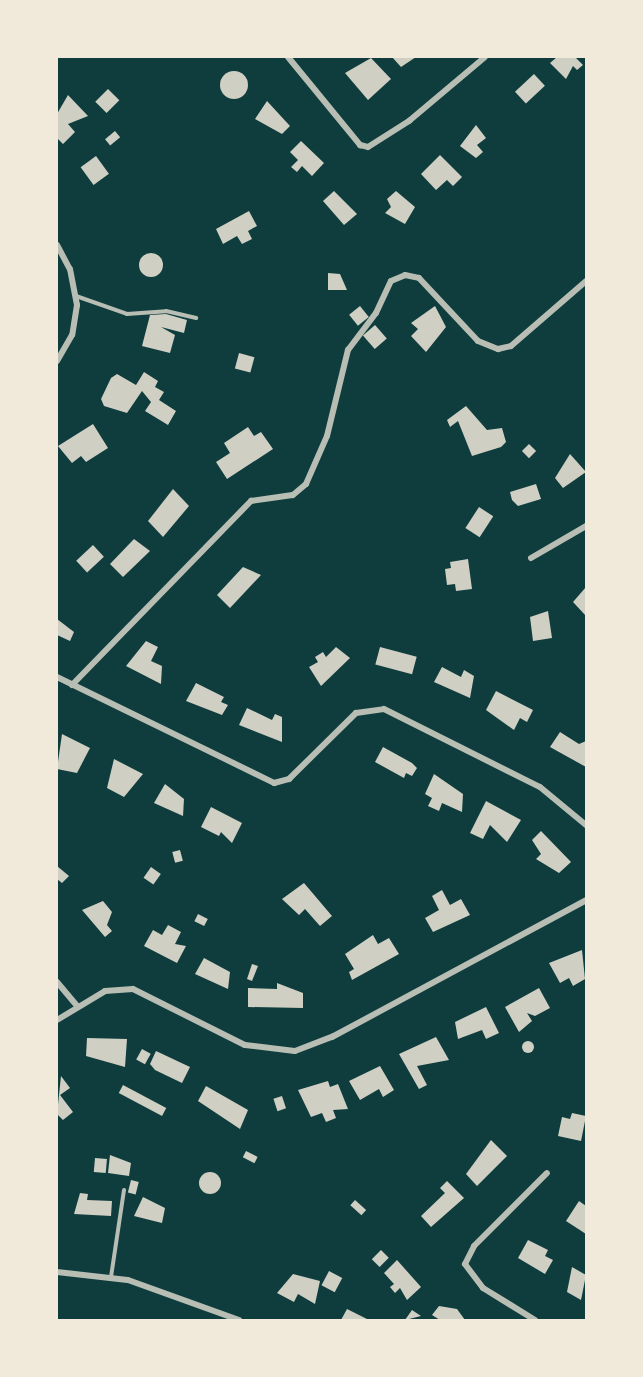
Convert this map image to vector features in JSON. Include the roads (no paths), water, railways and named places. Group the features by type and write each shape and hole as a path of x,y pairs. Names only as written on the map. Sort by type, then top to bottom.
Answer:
{"street":[{"path":"288,57 360,145 368,147 409,122 485,57"},
{"path":"57,245 76,296 72,335 57,361"},
{"path":"72,685 251,501 293,495 306,484 327,436 348,350 376,313 391,281 405,275 419,278 478,341 498,349 511,346 586,281"},
{"path":"531,558 586,526"},
{"path":"57,677 274,783 289,779 331,734 370,708 398,713 540,787 586,825"},
{"path":"57,1020 105,991 133,989 245,1045 295,1051 332,1037 586,900"},
{"path":"57,982 77,1006"},
{"path":"535,1320 483,1288 465,1264 474,1246 547,1173"},
{"path":"57,1272 111,1277 238,1320"}],"lane":[{"path":"76,296 127,314 166,312 196,318"},
{"path":"111,1277 124,1190"}]}
